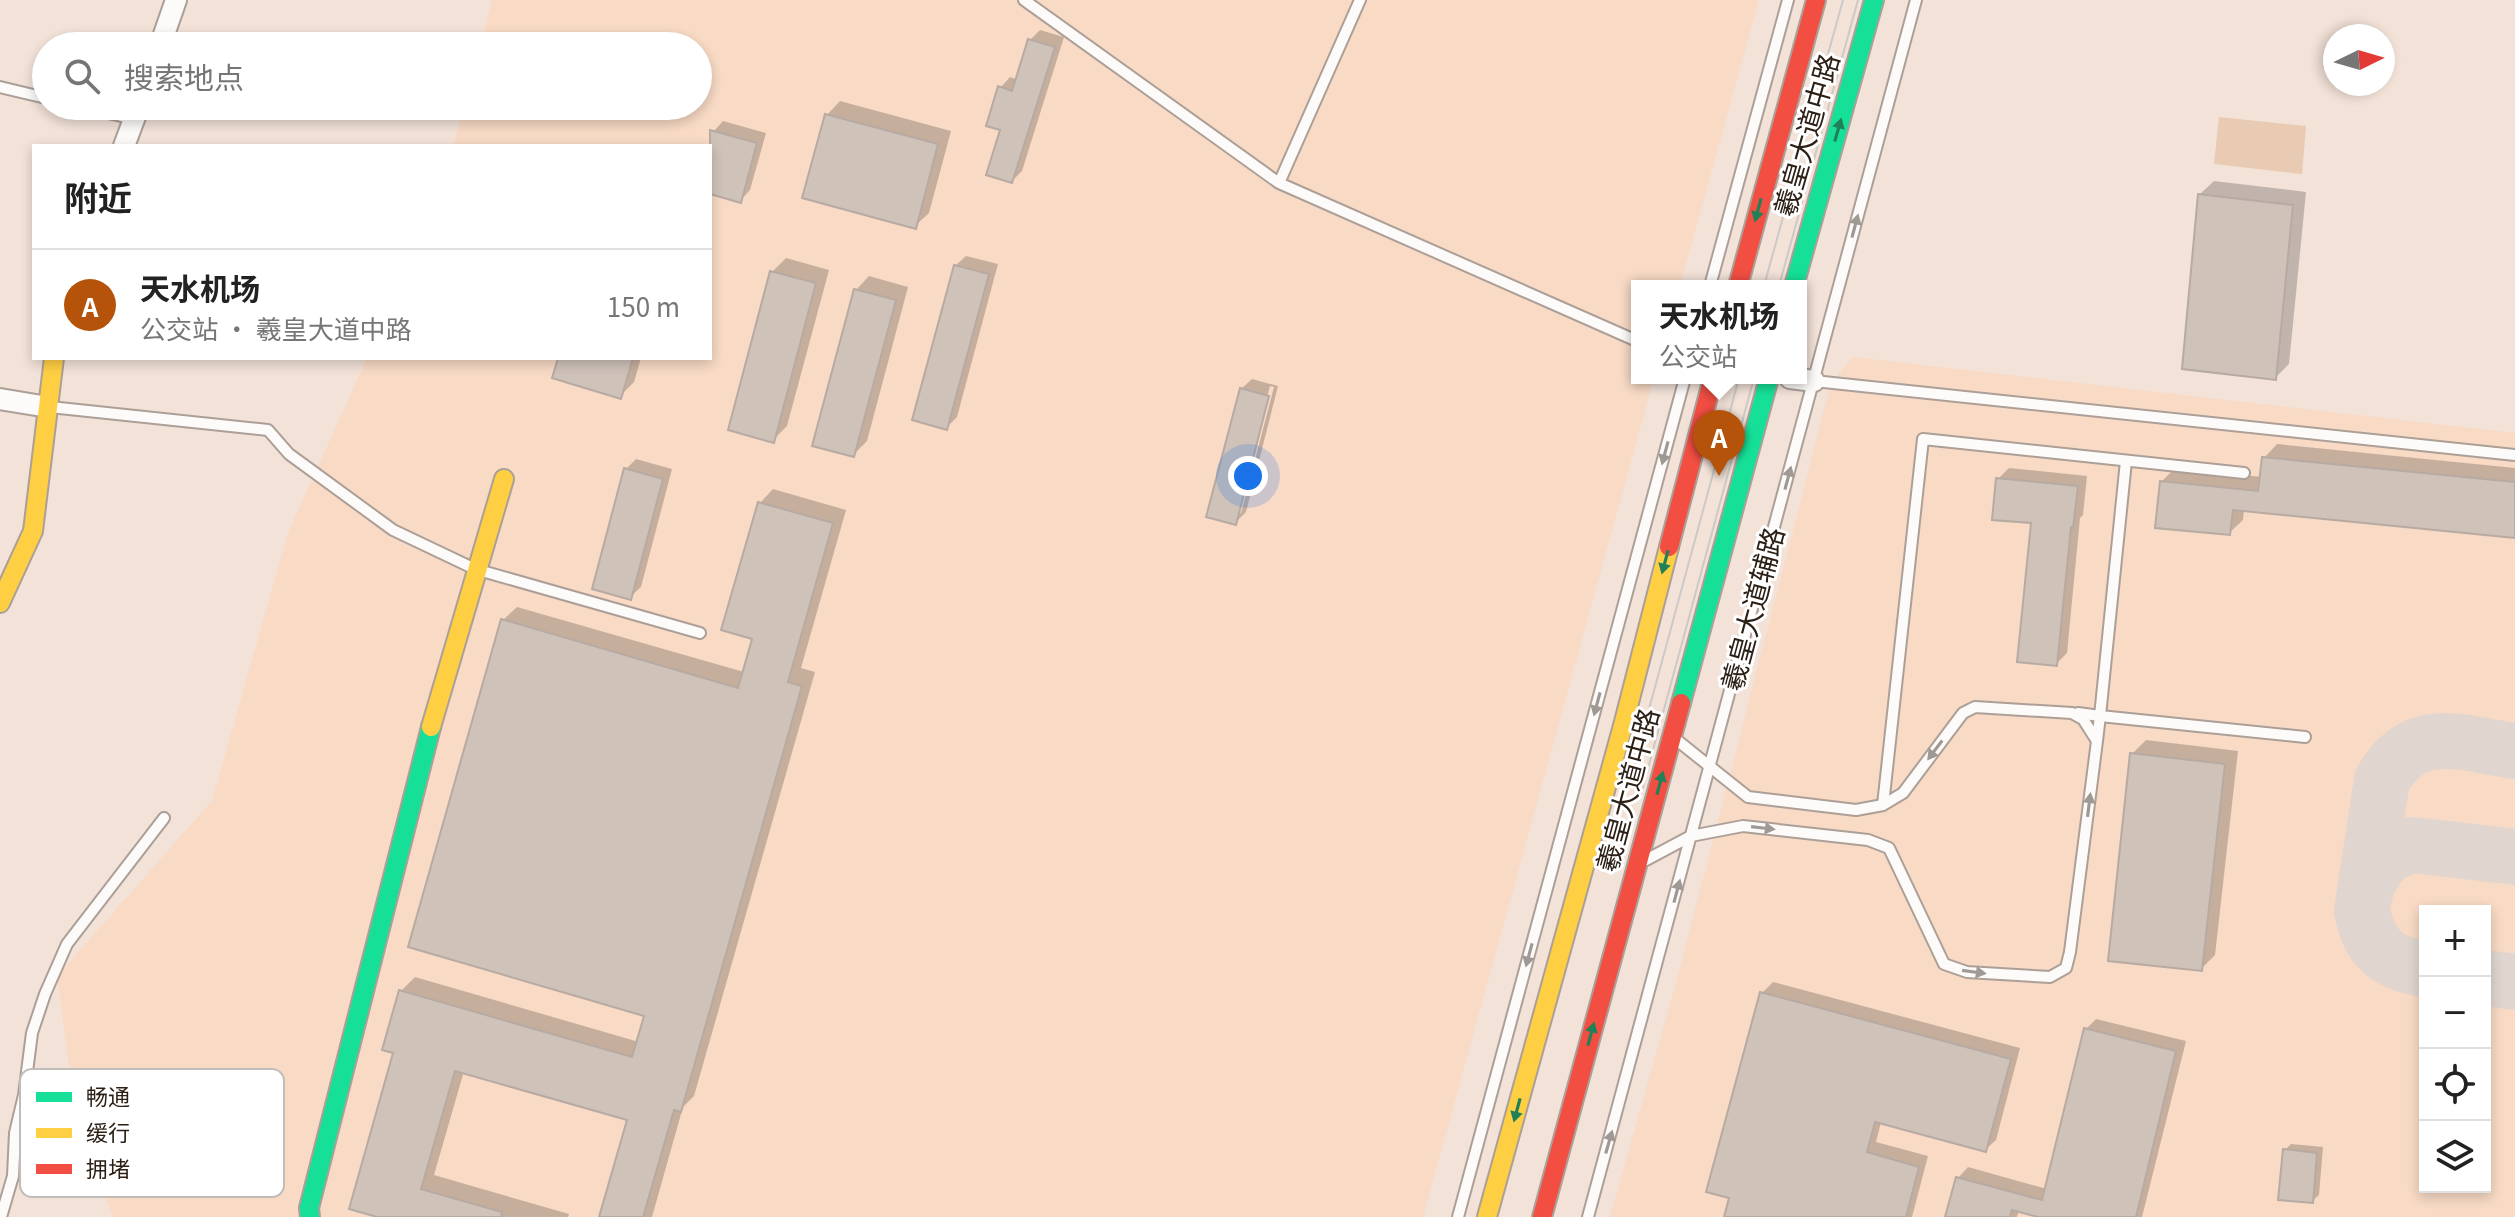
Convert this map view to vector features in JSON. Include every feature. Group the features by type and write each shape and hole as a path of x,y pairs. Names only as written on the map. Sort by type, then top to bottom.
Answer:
{"main road":[{"name":"羲皇大道中路","path":"1740,280 1816,0"},
{"name":"羲皇大道中路","path":"1796,280 1874,0"},
{"path":"0,603 33,531 54,360"},
{"name":"羲皇大道中路","path":"1487,1217 1624,722 1711,384"},
{"name":"羲皇大道中路","path":"1542,1217 1767,384"},
{"path":"310,1217 309,1208 376,935 475,569 504,479"}],"street":[{"path":"165,32 176,0"},
{"path":"125,144 133,120"},
{"path":"1807,380 1814,381"},
{"path":"0,399 48,407"}],"lane":[{"path":"1024,0 1279,183 1631,338"},
{"path":"1279,183 1360,0"},
{"path":"1712,280 1788,0"},
{"name":"羲皇大道辅路","path":"1588,1217 1916,0"},
{"path":"0,87 32,95"},
{"path":"1814,381 2515,455"},
{"path":"1458,1217 1683,384"},
{"path":"48,407 268,430 289,454 393,530 475,569 700,633"},
{"path":"1883,805 1923,439 2244,473"},
{"path":"1637,865 1691,836 1743,826 1868,840 1889,848 1944,964 1967,972 2050,977 2066,968 2100,716 2126,461"},
{"path":"1672,736 1748,797 1856,810 1883,805 1903,793 1963,713 1975,707 2072,713 2305,737"},
{"path":"2072,713 2083,719 2097,741"},
{"path":"27,1069 32,1033 67,944 164,818"},
{"path":"1,1217 13,1176 15,1133 20,1112"}],"shaded area":[{"path":"492,0 1759,0 1682,280 1631,280 1631,384 1652,384 1423,1217 113,1217 105,1197 284,1197 284,1069 69,1069 57,976 212,801 288,533 366,360 712,360 712,144 454,144 460,120 712,120 712,32 484,32"},
{"path":"2219,117 2306,126 2302,174 2214,164"},
{"path":"1853,357 2515,433 2515,1217 1610,1217 1680,968 1831,383"}],"building":[{"path":"1028,39 1055,47 1012,183 986,175 1000,130 986,126 998,86 1012,91"},
{"path":"825,114 938,144 916,229 802,198"},
{"path":"710,130 757,143 741,203 712,195"},
{"path":"2198,194 2293,205 2276,380 2182,369"},
{"path":"954,265 989,274 947,430 912,420"},
{"path":"770,271 816,283 774,443 728,430"},
{"path":"854,289 896,300 854,457 812,446"},
{"path":"557,360 632,360 621,399 552,378"},
{"path":"1240,388 1269,396 1236,525 1206,517"},
{"path":"2262,457 2515,482 2515,538 2233,510 2230,535 2155,528 2160,481 2258,491"},
{"path":"624,468 663,479 631,600 592,589"},
{"path":"1996,478 2078,486 2057,666 2017,662 2031,523 1992,520"},
{"path":"758,502 833,523 788,682 802,686 681,1112 674,1110 643,1217 599,1217 627,1120 455,1071 421,1189 502,1212 501,1217 377,1217 349,1209 393,1053 382,1050 399,990 632,1057 644,1016 408,947 501,619 738,688 752,639 721,630"},
{"path":"2130,753 2225,764 2202,971 2108,961"},
{"path":"1760,992 2011,1059 1986,1152 1875,1122 1867,1152 1919,1167 1906,1217 1724,1217 1729,1198 1706,1192"},
{"path":"2084,1028 2176,1051 2136,1217 2038,1217 2012,1210 2010,1217 1945,1217 1956,1177 2042,1200"},
{"path":"2283,1149 2317,1153 2313,1203 2278,1200"}],"taxiway":[{"path":"2419,968 2401,963 2382,952 2370,935 2362,911 2382,780 2395,762 2409,750 2424,744 2457,742 2515,751"},
{"path":"2365,891 2383,861 2396,851 2413,845 2515,857"},
{"path":"2491,979 2515,982"}],"tram line":[{"path":"1766,280 1843,0"},
{"path":"1781,280 1858,0"},
{"path":"1627,790 1737,384"},
{"path":"1641,794 1752,384"}],"traffic: fast":[{"path":"1796,280 1874,0"},
{"path":"1681,703 1767,384"},
{"path":"310,1217 309,1208 431,727"}],"traffic: slow":[{"path":"0,603 33,531 54,360"},
{"path":"431,727 504,479"},
{"path":"1487,1217 1624,722 1669,547"}],"traffic: jam":[{"path":"1740,280 1816,0"},
{"path":"1669,547 1711,384"},
{"path":"1542,1217 1681,703"}],"place":[{"name":"天水机场","path":"1719,476"}]}
